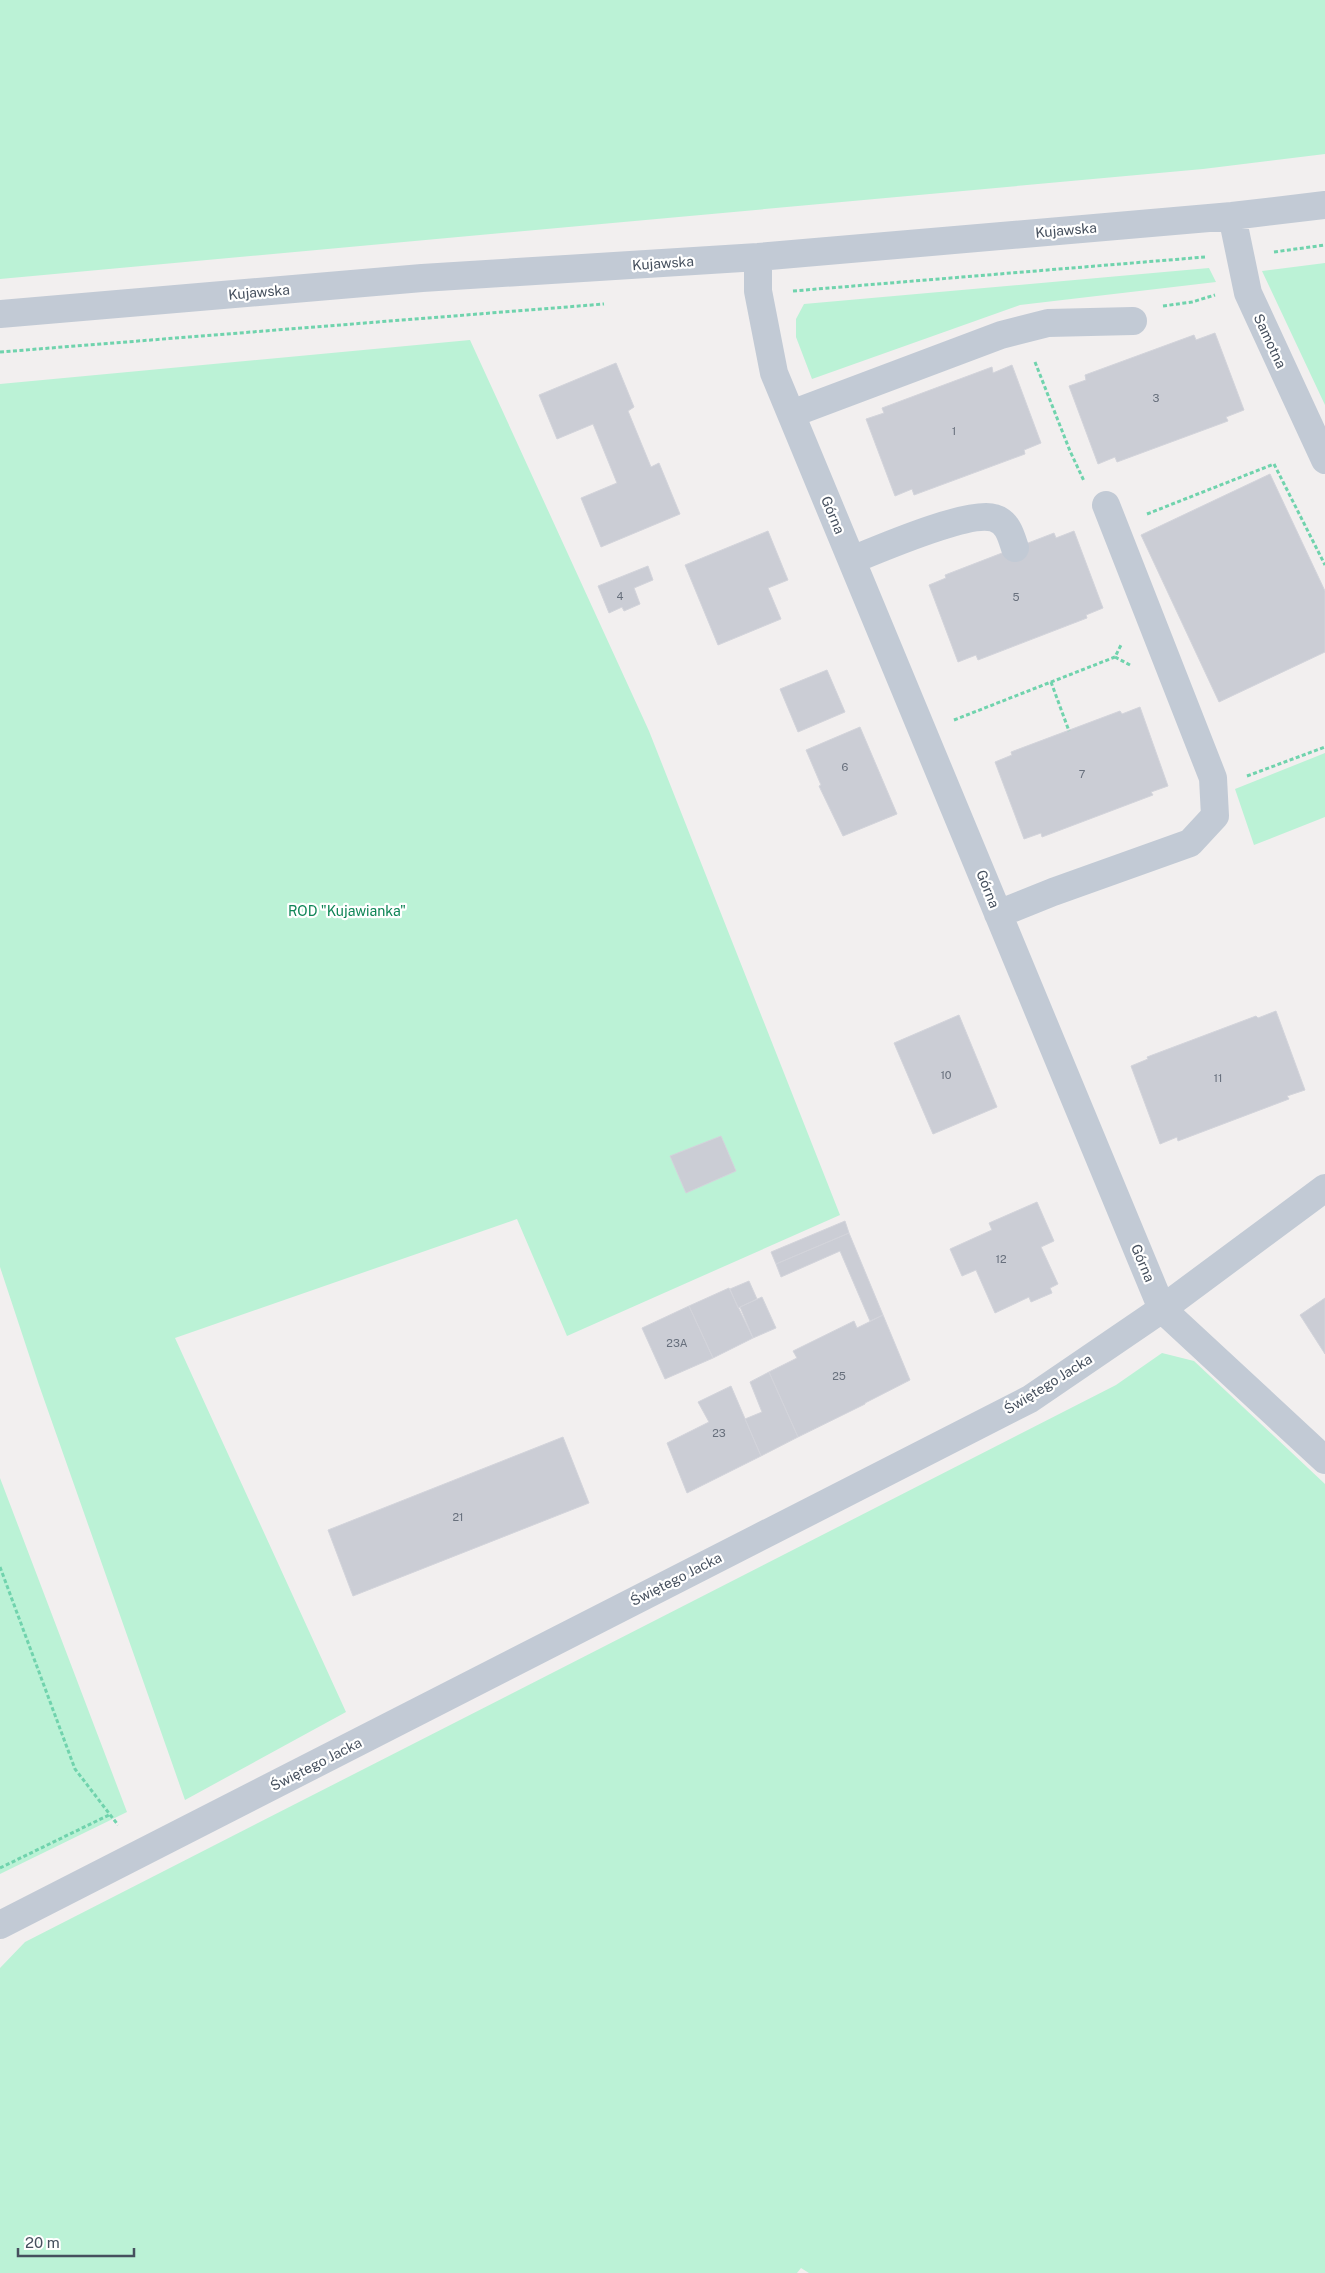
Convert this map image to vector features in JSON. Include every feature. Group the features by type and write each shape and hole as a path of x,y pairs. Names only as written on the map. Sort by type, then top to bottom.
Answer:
{"street":[{"name":"Kujawska","path":"0,314 422,278 758,257 1232,216 1325,205"},
{"name":"Samotna","path":"1232,216 1248,294 1325,460"},
{"name":"Górna","path":"758,257 758,291 774,372 1162,1308 1325,1460"},
{"path":"791,414 1001,335 1048,323 1144,314"},
{"path":"998,914 1190,843 1215,816 1213,778 1110,516"},
{"path":"852,560 967,519 994,517 1006,525 1015,548"},
{"name":"Świętego Jacka","path":"0,1926 1030,1399 1162,1308 1325,1188"}],"path":[{"path":"758,291 802,290 1240,254 1325,245"},
{"path":"1144,314 1217,294"},
{"path":"0,352 612,303"},
{"path":"1026,329 1031,352 1070,451 1087,488 1110,516 1274,464 1325,565"},
{"path":"954,720 1115,657 1142,599"},
{"path":"1051,682 1069,731"},
{"path":"1214,788 1325,747"},
{"path":"0,1567 75,1769 111,1814 122,1832"},
{"path":"0,1868 111,1814"}],"green space":[{"path":"0,0 1325,0 1325,154 1203,169 0,279"},
{"path":"1325,263 1325,405 1262,271"},
{"path":"1209,268 1216,282 1020,305 812,379 796,337 796,319 804,304"},
{"name":"ROD \"Kujawianka\"","path":"470,340 649,731 840,1215 567,1336 517,1219 175,1338 346,1712 185,1800 39,1385 0,1267 0,384"},
{"path":"1325,753 1325,817 1254,845 1235,789"},
{"path":"1162,1353 1194,1361 1325,1484 1325,2273 809,2273 801,2268 797,2273 0,2273 0,1968 25,1942 1116,1385"},
{"path":"0,1478 127,1812 0,1874"}],"building":[{"path":"1215,333 1244,410 1226,417 1228,421 1117,462 1115,457 1098,464 1069,386 1086,380 1085,375 1194,335 1196,340"},
{"path":"616,363 634,407 628,411 651,467 659,463 680,514 601,547 581,498 617,483 593,424 557,439 539,395"},
{"path":"1012,365 1041,443 1024,450 1025,454 914,495 912,489 895,496 866,419 884,413 882,408 992,367 993,373"},
{"path":"1270,474 1325,591 1325,652 1219,702 1141,535"},
{"path":"768,531 788,580 768,588 781,619 718,645 685,565"},
{"path":"1074,531 1103,608 1086,615 1087,618 978,660 976,655 958,662 929,585 946,578 945,575 1054,533 1056,538"},
{"path":"648,566 653,580 634,588 640,604 624,611 622,607 609,613 598,586"},
{"path":"827,670 845,712 798,732 780,689"},
{"path":"1140,707 1168,786 1151,792 1153,795 1042,837 1041,833 1024,839 995,762 1012,755 1011,752 1120,711 1122,714"},
{"path":"860,727 897,814 843,836 819,786 821,785 806,750"},
{"path":"1276,1011 1305,1090 1287,1096 1289,1099 1178,1141 1177,1137 1160,1144 1131,1066 1148,1059 1147,1057 1256,1016 1258,1018"},
{"path":"959,1015 997,1107 933,1134 894,1043"},
{"path":"721,1136 736,1171 686,1193 670,1156"},
{"path":"1037,1202 1054,1241 1041,1247 1058,1284 1050,1288 1052,1293 1031,1302 1029,1297 995,1313 976,1270 962,1276 950,1249 992,1230 989,1223"},
{"path":"845,1221 849,1233 776,1264 771,1252"},
{"path":"849,1233 883,1315 870,1321 840,1251 781,1277 776,1264"},
{"path":"749,1281 757,1299 738,1308 730,1289"},
{"path":"729,1288 753,1338 713,1358 689,1306"},
{"path":"762,1297 776,1328 753,1338 740,1307"},
{"path":"1325,1298 1325,1354 1300,1315"},
{"path":"689,1306 713,1358 665,1379 642,1328"},
{"path":"883,1315 910,1380 798,1437 769,1372 797,1358 793,1351 854,1321 857,1328"},
{"path":"769,1372 798,1437 761,1456 745,1419 762,1412 750,1382"},
{"path":"731,1386 761,1456 687,1493 667,1443 709,1422 698,1402"},
{"path":"563,1437 589,1503 353,1596 328,1530"}]}
